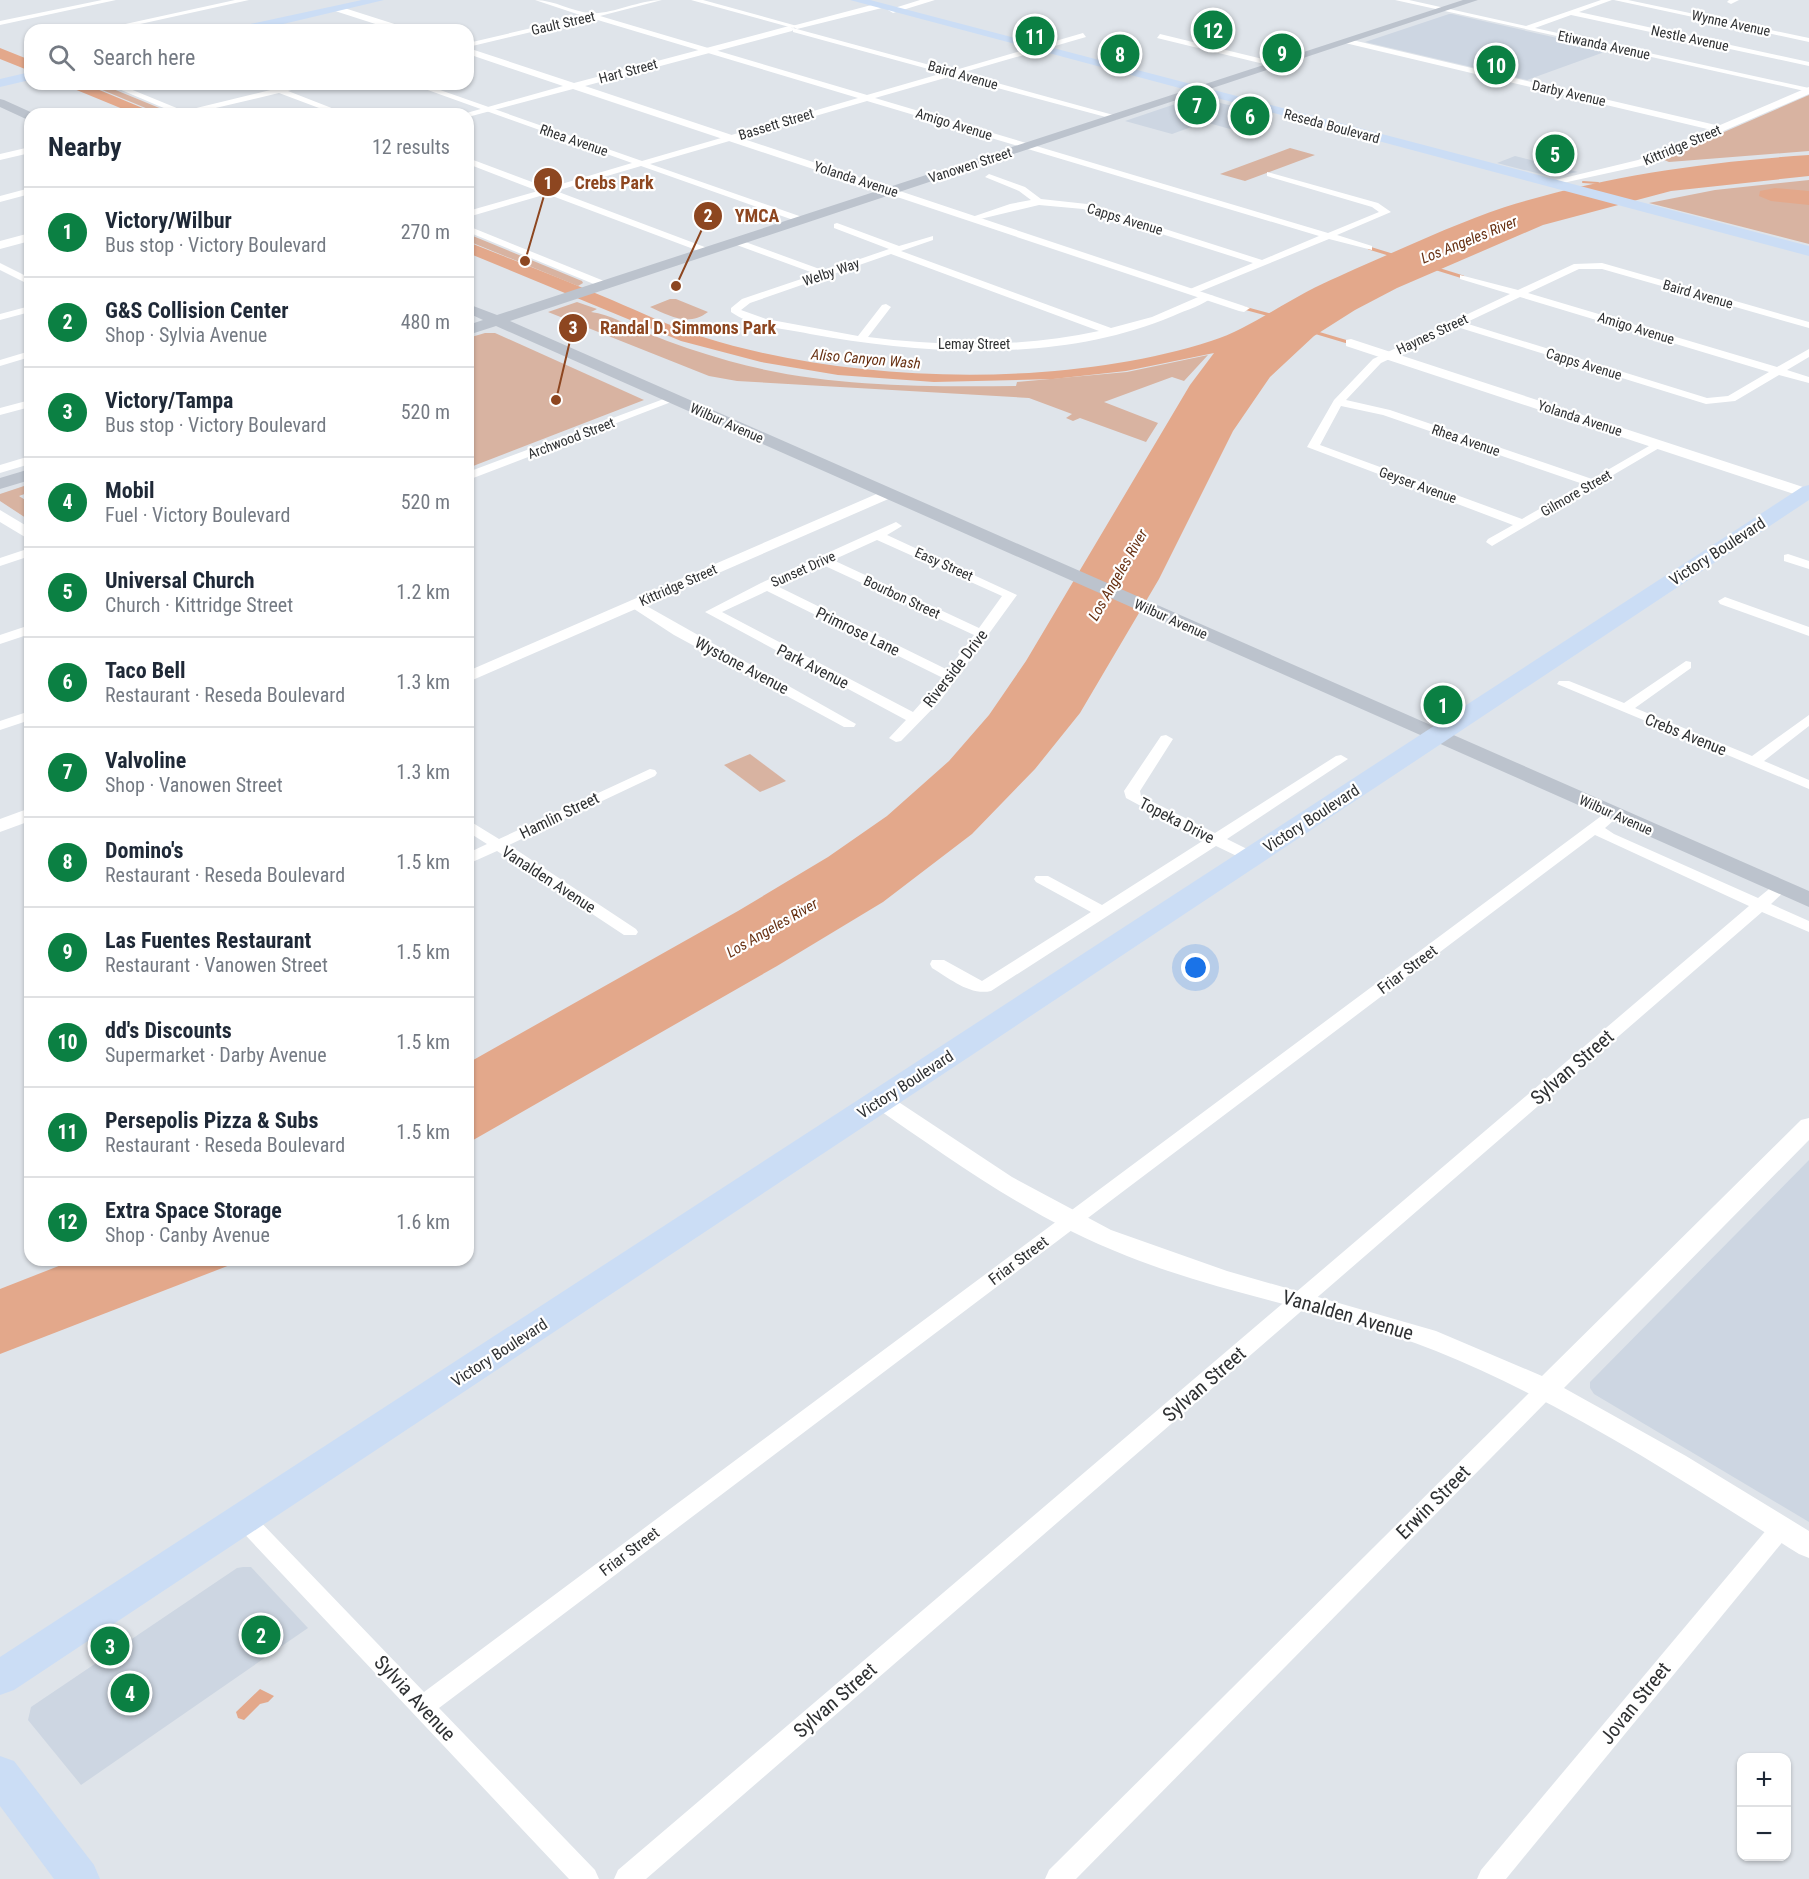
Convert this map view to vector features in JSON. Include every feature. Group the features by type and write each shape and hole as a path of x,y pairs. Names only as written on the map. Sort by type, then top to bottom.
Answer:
{"main road":[{"path":"341,10 378,0"},
{"name":"Reseda Boulevard","path":"856,0 1809,251"},
{"name":"Vanowen Street","path":"474,328 1473,0"},
{"path":"277,24 390,1"},
{"path":"0,85 24,79"},
{"path":"0,103 24,113"},
{"name":"Wilbur Avenue","path":"474,311 1809,900"},
{"path":"0,484 24,476"},
{"name":"Victory Boulevard","path":"0,1678 1808,493"},
{"path":"0,1774 79,1879"}],"street":[{"path":"0,22 112,0"},
{"path":"139,24 245,0"},
{"name":"Amigo Avenue","path":"539,0 1370,248"},
{"name":"Gault Street","path":"474,44 658,0"},
{"name":"Baird Avenue","path":"695,0 1114,118"},
{"path":"893,10 930,0"},
{"name":"Etiwanda Avenue","path":"1399,0 1809,90"},
{"path":"1527,28 1608,0"},
{"name":"Wynne Avenue","path":"1618,0 1809,39"},
{"path":"188,3 204,9"},
{"name":"Hart Street","path":"474,112 879,6"},
{"path":"341,10 385,24"},
{"name":"Nestle Avenue","path":"1571,13 1809,64"},
{"name":"Bassett Street","path":"474,212 1083,34"},
{"path":"1160,36 1276,65"},
{"name":"Darby Avenue","path":"1348,41 1720,129"},
{"name":"Yolanda Avenue","path":"474,53 1244,308"},
{"path":"126,90 169,108"},
{"path":"208,108 280,90 327,108"},
{"name":"Rhea Avenue","path":"432,90 802,220"},
{"name":"Kittridge Street","path":"1554,184 1641,163 1809,90"},
{"path":"0,157 24,151"},
{"path":"474,163 707,251"},
{"path":"1194,291 1386,212 1270,174"},
{"name":"Capps Avenue","path":"989,177 1022,189 1039,202 1084,206 1263,262"},
{"path":"0,199 24,193"},
{"path":"975,219 1013,206 1039,202"},
{"path":"837,226 1111,332"},
{"path":"474,231 605,285"},
{"path":"0,244 24,238"},
{"name":"Welby Way","path":"735,310 746,301 930,238"},
{"path":"737,242 825,274"},
{"name":"Baird Avenue","path":"1587,265 1602,266 1809,326"},
{"name":"Haynes Street","path":"1313,447 1338,402 1366,371 1387,355 1570,268 1587,265"},
{"path":"0,266 24,279"},
{"name":"Amigo Avenue","path":"1463,277 1809,380"},
{"name":"Lemay Street","path":"735,310 747,317 789,327 861,339 983,345 1041,342 1111,332 1154,320 1209,296"},
{"path":"861,339 886,307"},
{"path":"0,317 24,311"},
{"name":"Capps Avenue","path":"1455,323 1698,400 1731,399 1778,370"},
{"name":"Yolanda Avenue","path":"1351,344 1808,493"},
{"path":"1778,370 1809,352"},
{"path":"0,363 24,356"},
{"name":"Archwood Street","path":"474,474 673,399"},
{"name":"Rhea Avenue","path":"1338,402 1386,412 1593,483"},
{"path":"0,412 24,405"},
{"name":"Gilmore Street","path":"1492,542 1660,444"},
{"name":"Geyser Avenue","path":"1313,447 1523,524"},
{"path":"0,470 24,462"},
{"name":"Kittridge Street","path":"474,674 888,494"},
{"path":"0,515 24,531"},
{"name":"Sunset Drive","path":"712,612 896,526"},
{"name":"Easy Street","path":"877,535 1010,595"},
{"path":"0,562 24,554"},
{"path":"1788,558 1809,565"},
{"name":"Bourbon Street","path":"823,560 982,634"},
{"name":"Primrose Lane","path":"765,586 950,676"},
{"name":"Riverside Drive","path":"896,738 950,676 1010,595"},
{"path":"1725,601 1809,632"},
{"name":"Wystone Avenue","path":"636,604 669,626 849,724"},
{"name":"Park Avenue","path":"712,612 915,718"},
{"path":"0,640 24,631"},
{"path":"1625,709 1686,665"},
{"name":"Crebs Avenue","path":"1564,684 1809,785"},
{"path":"0,726 24,716"},
{"path":"1753,762 1809,719"},
{"name":"Topeka Drive","path":"1166,739 1132,791 1134,798 1251,857"},
{"name":"Victory Boulevard","path":"938,964 978,987 985,987 1341,759"},
{"name":"Hamlin Street","path":"474,856 650,773"},
{"name":"Friar Street","path":"423,1706 1613,814"},
{"path":"0,826 24,816"},
{"name":"Wilbur Avenue","path":"1595,828 1609,837 1809,927"},
{"name":"Vanalden Avenue","path":"474,829 630,932"},
{"path":"1042,879 1102,912"},
{"name":"Sylvan Street","path":"627,1879 1780,888"},
{"name":"Vanalden Avenue","path":"880,1100 1010,1186 1133,1249 1203,1274 1344,1311 1444,1344 1545,1390 1652,1450 1809,1546"},
{"name":"Erwin Street","path":"1058,1879 1809,1126"},
{"name":"Sylvia Avenue","path":"244,1519 586,1879"},
{"name":"Jovan Street","path":"1490,1879 1780,1528"}],"shaded area":[{"path":"1449,14 1610,50 1527,80 1365,42"},
{"path":"102,90 116,90 159,108 146,108"},
{"path":"1809,95 1809,151 1669,162 1662,159"},
{"path":"1196,97 1269,115 1230,129 1205,122 1172,134 1125,121"},
{"path":"1290,148 1315,155 1245,181 1220,174"},
{"path":"1515,156 1578,172 1552,177 1497,163"},
{"path":"1809,180 1809,244 1649,203 1715,190"},
{"path":"474,236 582,281 583,283 578,286 474,243"},
{"path":"676,299 708,312 693,319 686,319 650,307"},
{"path":"577,302 597,309 591,312 708,355 764,370 835,381 944,386 1016,386 1017,382 1127,372 1208,355 1184,381 1172,377 1104,402 1158,423 1146,442 1080,418 1073,421 1066,418 1072,414 1029,398 737,381 709,376 548,312"},
{"path":"495,333 644,400 474,466 474,336"},
{"path":"24,486 24,494 19,496 24,499 24,517 0,501 0,494"},
{"path":"750,754 786,781 760,792 724,765"},
{"path":"1809,1160 1809,1522 1594,1394 1590,1388 1590,1382"},
{"path":"251,1567 308,1628 81,1785 28,1720 31,1707 237,1568"}],"water":[{"path":"0,48 24,58 24,69 0,59"},
{"path":"77,90 99,90 143,108 120,108"},
{"name":"Los Angeles River","path":"1809,155 1809,176 1671,191 1543,225 1397,288 1355,310 1314,336 1270,377 1233,431 1159,579 1080,713 1035,769 972,834 883,902 777,966 474,1140 474,1060 738,911 828,857 887,816 949,761 989,715 1026,661 1190,385 1214,353 1126,371 1053,379 934,382 838,375 761,362 681,341 474,255 474,244 680,329 761,353 889,372 957,375 1024,373 1090,367 1152,357 1211,341 1242,328 1323,284 1448,229 1505,207 1617,179 1732,162"},
{"path":"1775,188 1809,191 1809,205 1771,201 1759,196 1760,191"},
{"path":"59,1266 227,1266 0,1354 0,1289"},
{"path":"260,1689 274,1696 268,1702 260,1704 244,1720 238,1718 236,1712"}],"waterway":[{"path":"1583,182 1598,183"},
{"path":"1369,248 1395,256"},
{"name":"Los Angeles River","path":"1434,268 1463,277"},
{"path":"1244,308 1270,315"},
{"path":"1314,332 1351,343"}],"place":[{"name":"Extra Space Storage","path":"1213,30"},
{"name":"Persepolis Pizza & Subs","path":"1035,36"},
{"name":"Las Fuentes Restaurant","path":"1282,53"},
{"name":"Domino's","path":"1120,54"},
{"name":"dd's Discounts","path":"1496,65"},
{"name":"Valvoline","path":"1197,105"},
{"name":"Taco Bell","path":"1250,116"},
{"name":"Universal Church","path":"1555,154"},
{"name":"Crebs Park","path":"525,261"},
{"name":"YMCA","path":"676,286"},
{"name":"Randal D. Simmons Park","path":"556,400"},
{"name":"Victory/Wilbur","path":"1443,705"},
{"name":"G&S Collision Center","path":"261,1635"},
{"name":"Victory/Tampa","path":"110,1646"},
{"name":"Mobil","path":"130,1693"}],"water label":[{"name":"Aliso Canyon Wash","path":"866,359"}]}
